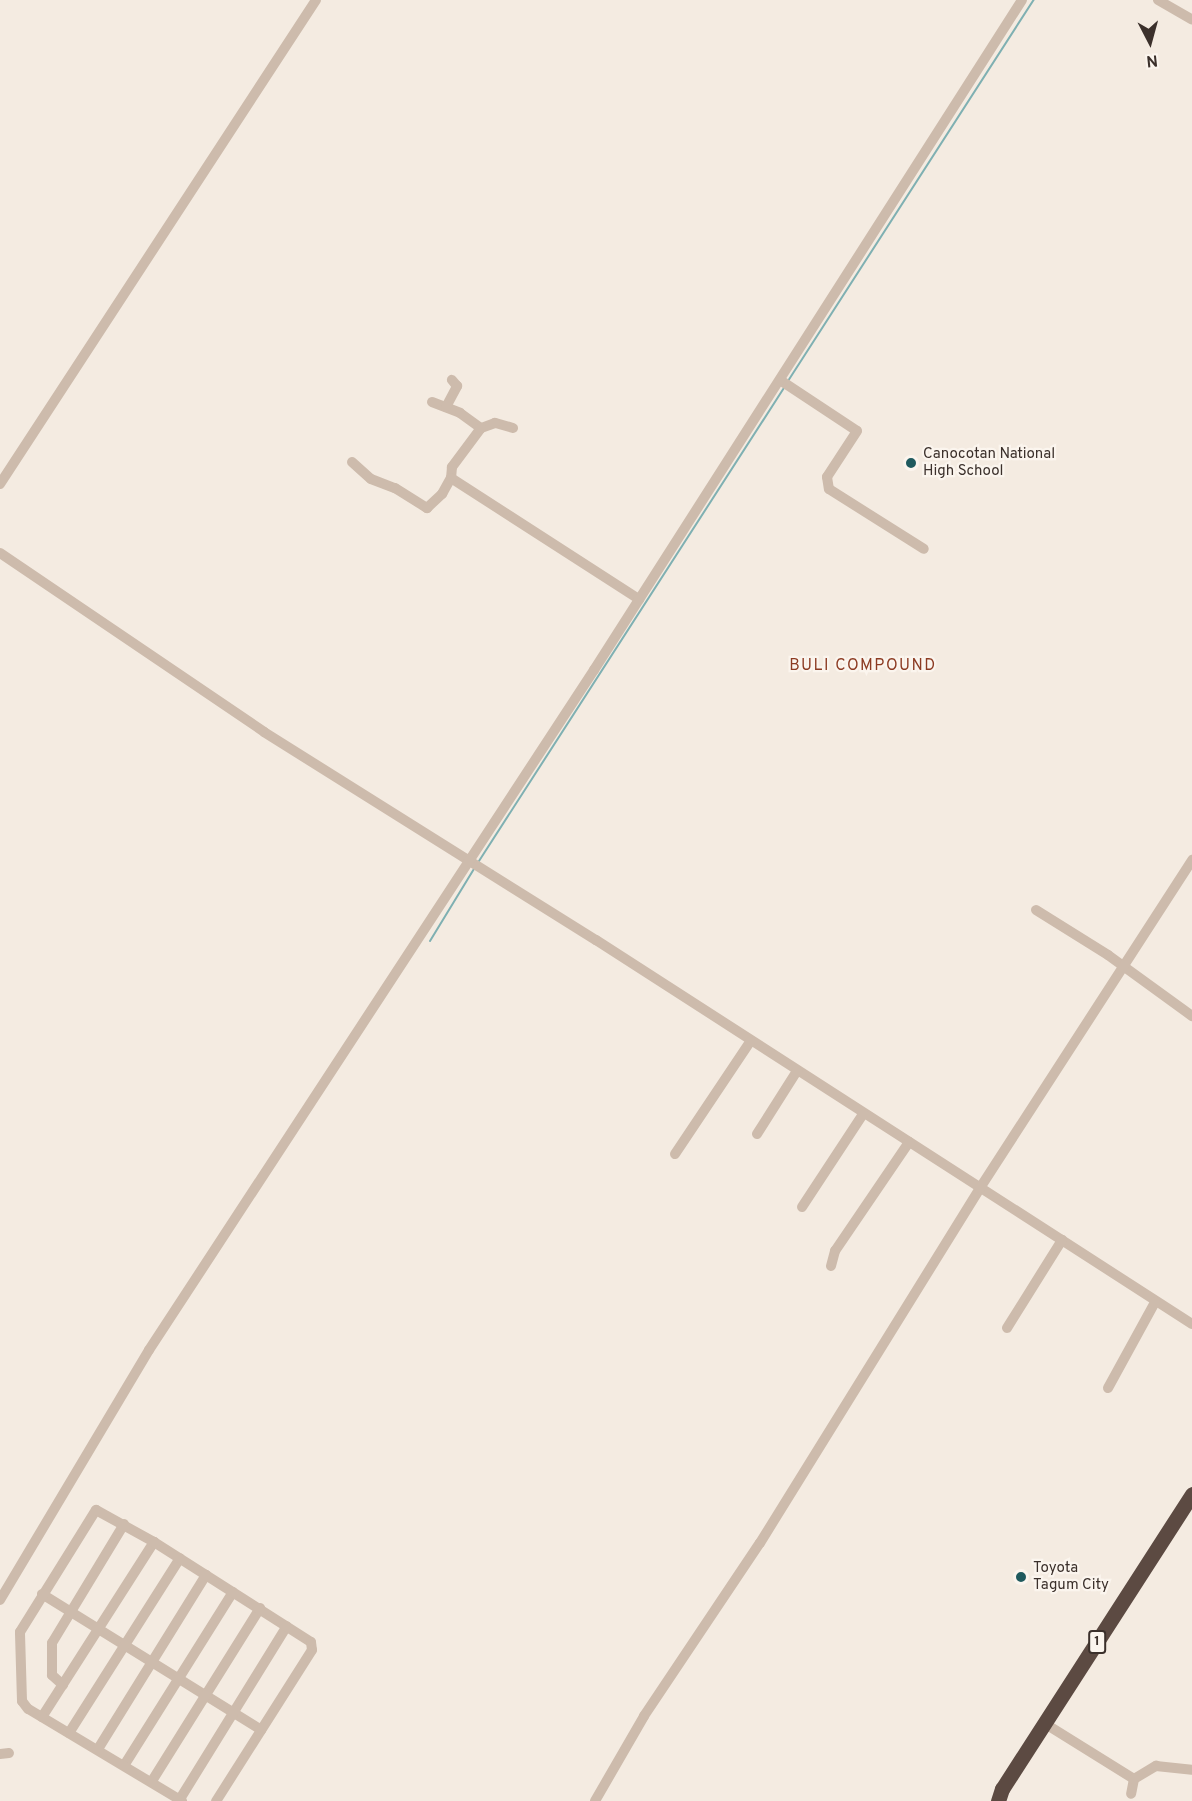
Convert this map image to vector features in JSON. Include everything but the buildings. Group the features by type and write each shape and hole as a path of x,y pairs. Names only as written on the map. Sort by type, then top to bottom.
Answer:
{"highway":[{"name":"1","path":"990,1801 1000,1795 1192,1494"}],"street":[{"path":"0,484 316,0"},
{"path":"0,1600 142,1360 470,861 1022,0"},
{"path":"1158,0 1192,20"},
{"path":"446,407 457,386 453,380"},
{"path":"780,380 857,431 827,477 829,489 924,549"},
{"path":"432,402 446,407 481,428"},
{"path":"352,462 371,479 395,488 427,508 442,494 451,478 452,467 481,428 495,423 513,428"},
{"path":"451,478 639,599"},
{"path":"0,553 270,736 470,861 1192,1324"},
{"path":"595,1801 644,1716 803,1475 980,1188 1124,969 1192,860"},
{"path":"1036,910 1192,1016"},
{"path":"675,1154 750,1042"},
{"path":"757,1134 797,1071"},
{"path":"802,1207 863,1114"},
{"path":"831,1266 835,1251 909,1142"},
{"path":"1007,1329 1062,1240"},
{"path":"1108,1388 1155,1302"},
{"path":"216,1801 313,1647 308,1639 104,1512 93,1512 42,1594 18,1640 22,1701 42,1717 126,1764 181,1800 287,1626"},
{"path":"63,1685 52,1675 50,1650 70,1612 124,1524"},
{"path":"42,1717 154,1542"},
{"path":"69,1733 180,1558"},
{"path":"98,1749 149,1662 206,1575"},
{"path":"126,1764 177,1678 233,1592"},
{"path":"42,1594 261,1730"},
{"path":"152,1781 260,1608"},
{"path":"1044,1723 1134,1779"},
{"path":"1131,1794 1134,1779 1156,1766 1192,1770"}],"waterway":[{"path":"788,381 1034,0"},
{"path":"479,861 784,388"},
{"path":"430,941 474,869"}],"place":[{"name":"Canocotan National High School","path":"911,463"},
{"name":"Toyota Tagum City","path":"1021,1577"}],"district":[{"name":"BULI COMPOUND","path":"863,666"}]}
